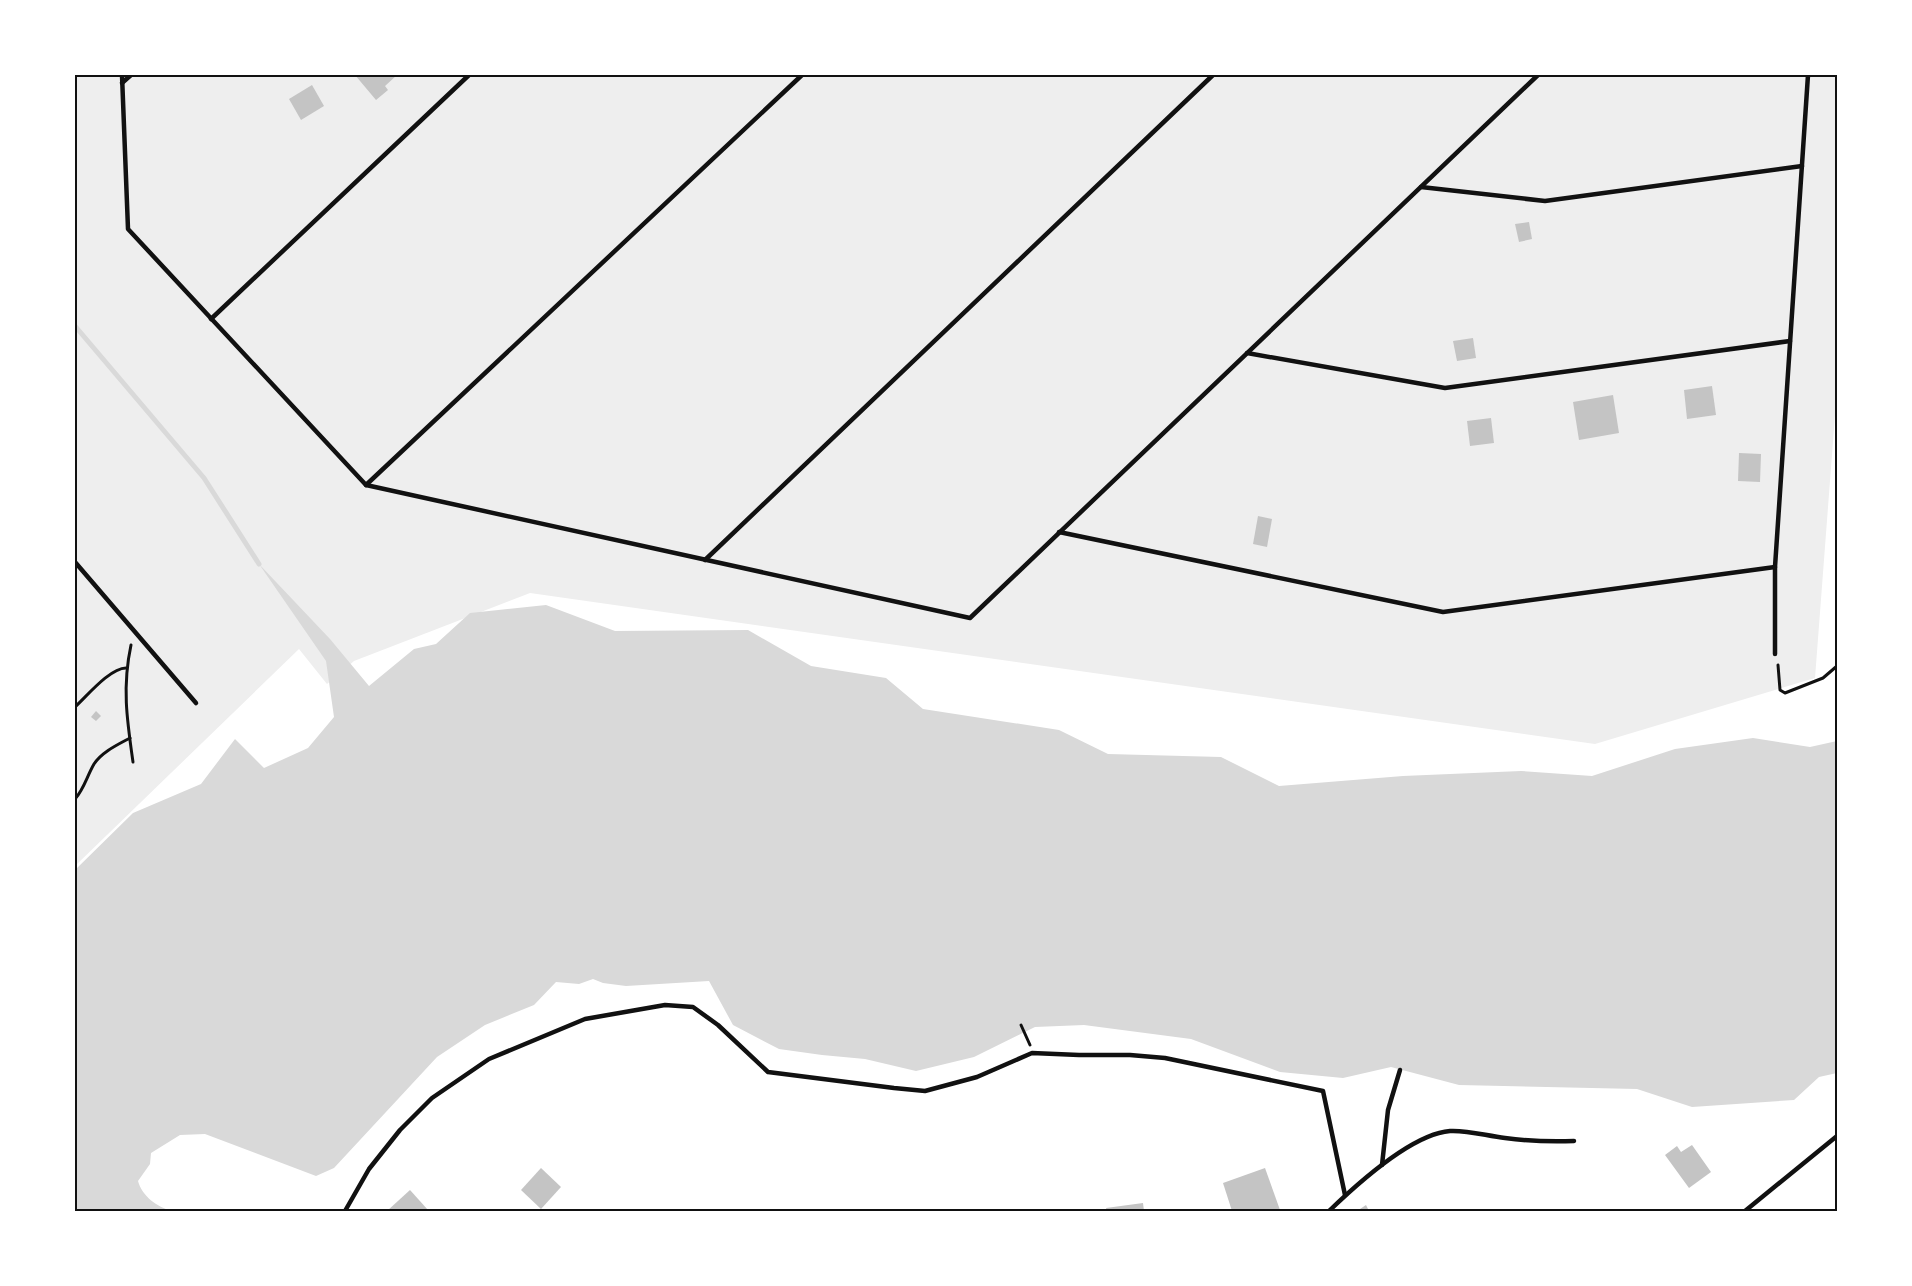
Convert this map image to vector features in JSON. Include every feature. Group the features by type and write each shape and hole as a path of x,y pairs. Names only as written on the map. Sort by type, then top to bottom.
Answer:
{"lane":[{"path":"122,75 128,229 366,485 970,618 1538,75"},
{"path":"122,83 130,75"},
{"path":"212,319 469,75"},
{"path":"366,485 802,75"},
{"path":"705,560 1213,75"},
{"path":"1775,654 1775,567 1808,75"},
{"path":"1421,187 1545,201 1802,166"},
{"path":"1247,353 1445,388 1790,341"},
{"path":"1059,532 1443,612 1775,567"},
{"path":"75,562 196,703"},
{"path":"345,1211 369,1168 400,1130 432,1098 489,1059 585,1019 665,1005 693,1007 718,1025 768,1072 925,1091 976,1077 1032,1053 1130,1054 1165,1058 1323,1091 1345,1195"},
{"path":"1382,1165 1388,1110 1400,1070"},
{"path":"1329,1211 1363,1178 1428,1137 1451,1131 1545,1142 1574,1141"},
{"path":"1745,1211 1837,1136"}],"path":[{"path":"133,762 126,710 126,668 132,642 137,634"},
{"path":"1775,654 1780,690 1785,693 1823,678 1837,666"},
{"path":"75,707 109,675 119,668 126,668"},
{"path":"75,799 94,763 108,750 130,738"},
{"path":"1021,1025 1031,1046"}],"shaded area":[{"path":"75,75 1837,75 1837,389 1815,678 1595,744 530,593 354,661 327,684 299,649 75,866"},
{"path":"259,564 330,639 369,686 414,649 436,644 470,613 546,605 615,631 748,630 811,666 886,678 923,709 1059,730 1108,754 1221,757 1279,786 1403,776 1521,771 1592,776 1675,749 1753,738 1810,747 1837,741 1837,1073 1819,1077 1794,1100 1692,1107 1637,1089 1459,1085 1391,1067 1343,1078 1280,1072 1191,1039 1084,1025 1035,1027 974,1057 916,1071 865,1059 779,1049 733,1025 709,981 626,986 603,983 593,979 579,984 556,982 534,1005 485,1025 437,1057 334,1168 316,1176 205,1134 180,1135 151,1153 150,1164 138,1181 151,1200 172,1211 75,1211 75,870 133,813 201,784 235,739 264,768 308,748 334,717 326,661"}],"building":[{"path":"355,75 397,75 385,86 388,90 376,100"},
{"path":"312,85 324,106 301,120 289,99"},
{"path":"1529,222 1532,239 1519,242 1515,224"},
{"path":"1473,338 1476,358 1457,361 1453,341"},
{"path":"1712,386 1716,415 1687,419 1684,390"},
{"path":"1613,395 1619,433 1579,440 1573,402"},
{"path":"1491,418 1494,443 1470,446 1467,421"},
{"path":"1739,453 1761,454 1760,482 1738,481"},
{"path":"1258,516 1272,519 1267,547 1253,544"},
{"path":"96,711 101,716 96,721 91,717"},
{"path":"1692,1145 1711,1172 1689,1188 1665,1155 1677,1146 1681,1152"},
{"path":"541,1168 561,1187 541,1209 521,1190"},
{"path":"1265,1168 1280,1210 1232,1211 1223,1183"},
{"path":"410,1190 428,1210 387,1211"},
{"path":"1143,1203 1144,1211 1107,1211 1106,1208"},
{"path":"1366,1205 1369,1211 1357,1211"}],"waterway":[{"path":"75,326 204,478 259,564"}]}
